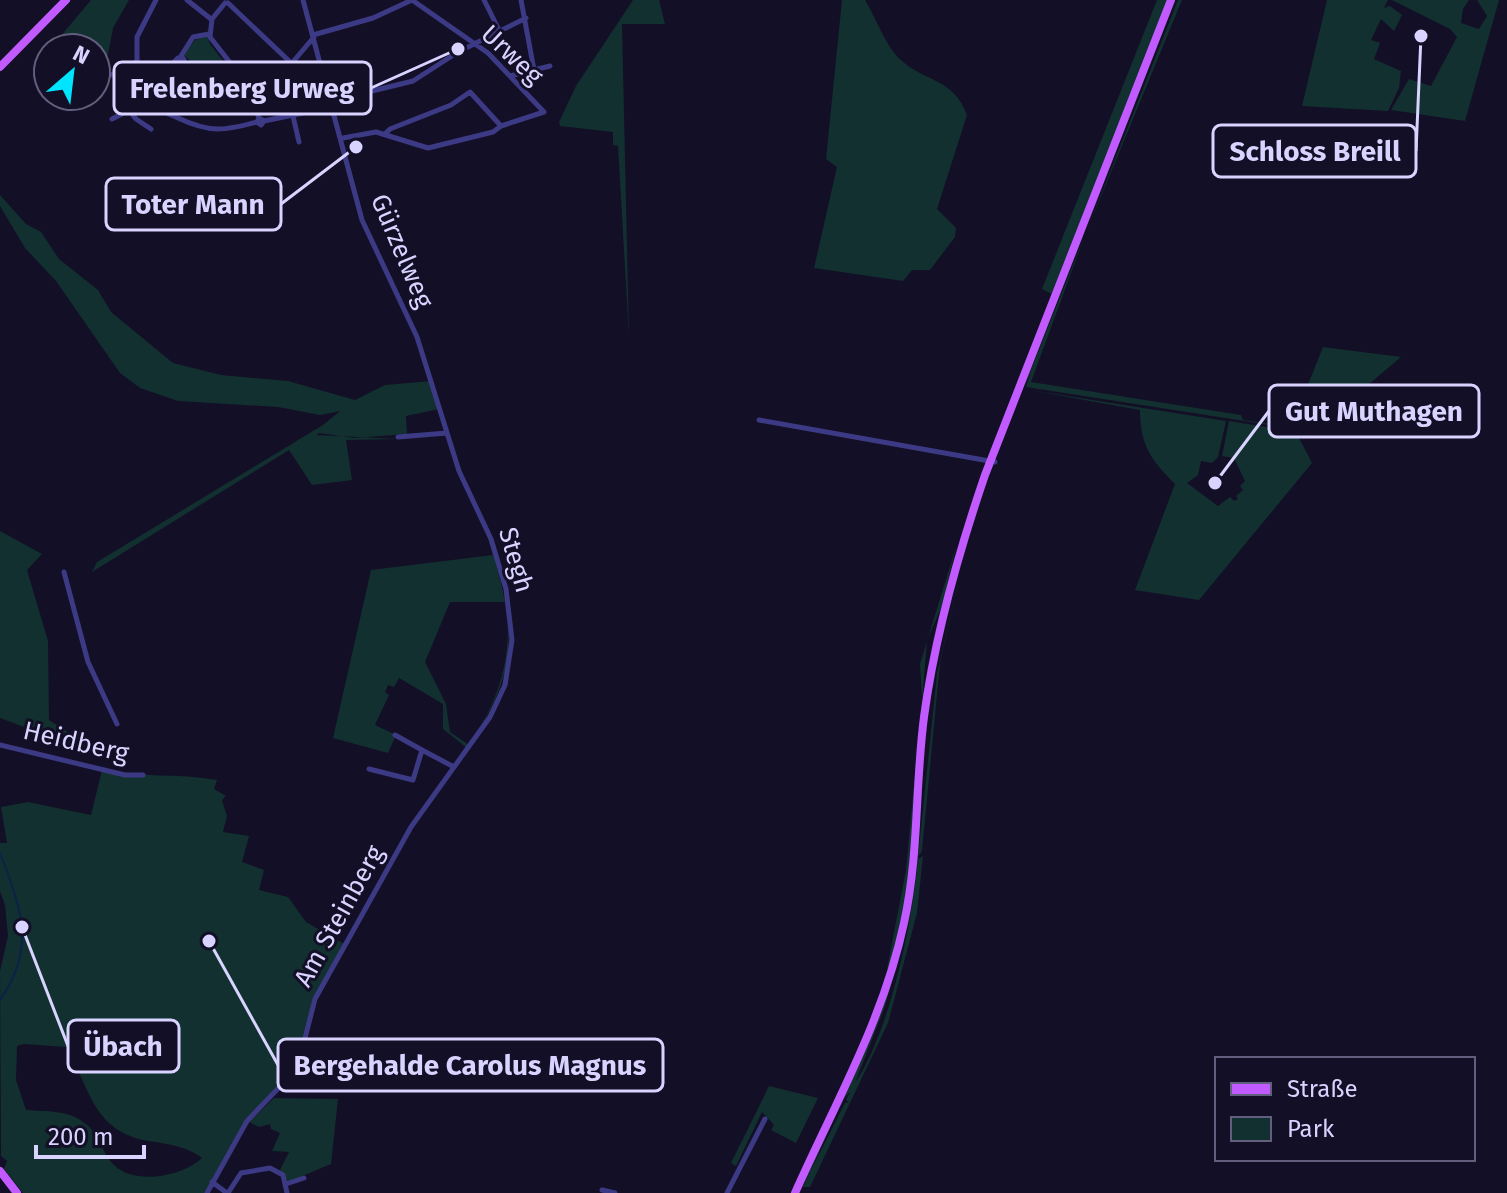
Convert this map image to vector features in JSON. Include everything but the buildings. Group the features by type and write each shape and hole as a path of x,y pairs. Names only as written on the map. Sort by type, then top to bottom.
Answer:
{"main road":[{"path":"0,67 66,0"},
{"path":"795,1193 863,1052 894,963 907,904 924,715 938,637 961,545 1171,0"},
{"path":"0,1171 17,1193"}],"street":[{"path":"156,0 137,37 136,64 151,99 161,111 197,128 225,130 289,114 293,116 413,81 474,43 526,18"},
{"path":"187,0 212,19"},
{"name":"Gürzelweg","path":"303,0 366,230 408,316 431,376"},
{"path":"292,63 314,36 373,18 412,0"},
{"name":"Urweg","path":"412,0 474,43 544,112 501,126"},
{"path":"484,0 499,30"},
{"path":"521,0 534,70"},
{"path":"260,120 251,90 209,34 212,19 227,1 307,78"},
{"path":"167,69 181,59 193,37 209,34"},
{"path":"181,59 206,78 218,76 231,66"},
{"path":"112,74 136,64"},
{"path":"510,76 550,66"},
{"path":"343,138 376,132 428,148 493,132 501,126 470,92 451,105 390,129 385,134"},
{"path":"112,119 151,99"},
{"path":"129,110 151,129"},
{"path":"293,116 299,142"},
{"name":"Stegh","path":"431,376 461,477 490,534 506,589 512,640 505,685 497,704"},
{"path":"759,420 993,461"},
{"path":"398,437 447,433"},
{"path":"64,572 88,662 117,724"},
{"name":"Am Steinberg","path":"207,1193 247,1121 291,1075 304,1045 315,999 411,827 497,704"},
{"path":"395,735 454,767"},
{"name":"Heidberg","path":"0,745 125,775 143,775"},
{"path":"369,769 413,780 422,750"},
{"path":"727,1193 765,1119"},
{"path":"212,1182 228,1193 241,1173 255,1169 278,1170 287,1193"},
{"path":"286,1184 304,1178"},
{"path":"602,1190 615,1193"}],"green space":[{"path":"91,0 129,0 112,33 64,32"},
{"path":"633,0 659,0 665,24 622,24 629,337 618,146 613,145 613,132 560,126 559,122 576,86"},
{"path":"842,0 865,0 896,54 910,67 946,87 967,115 937,209 956,228 955,237 930,270 912,270 903,281 814,268 837,167 826,159"},
{"path":"1157,0 1169,0 1052,294 1042,289"},
{"path":"1178,0 1182,0 1086,233"},
{"path":"1327,0 1388,0 1384,8 1390,6 1402,15 1394,31 1381,19 1371,40 1380,43 1374,59 1401,71 1399,88 1388,111 1302,106"},
{"path":"1392,0 1469,0 1463,9 1461,23 1479,29 1487,16 1477,0 1499,0 1465,121 1391,110 1409,79 1431,86 1457,37 1450,29"},
{"path":"207,35 210,44 228,67 207,77 183,54 195,40"},
{"path":"0,195 26,224 41,232 59,259 98,290 111,312 173,363 221,375 288,381 355,400 385,385 431,381 439,409 406,416 407,434 363,437 399,439 346,440 352,480 312,485 289,450 92,572 97,562 323,425 340,411 320,415 278,407 178,401 140,388 120,373 56,281 25,248 0,206"},
{"path":"1085,235 1031,382 1241,415 1243,420 1291,427 1323,347 1401,357 1304,439 1296,429 1026,387 1031,372 1024,387"},
{"path":"1029,390 1226,421 1218,457 1212,463 1201,461 1198,475 1187,483 1218,506 1230,497 1234,501 1238,499 1236,496 1243,490 1240,486 1245,481 1234,458 1222,456 1229,421 1296,432 1312,463 1199,600 1135,590 1175,484 1148,451 1142,433 1140,410"},
{"path":"485,528 486,528 503,590 505,602 450,602 425,662 446,704 450,732 469,745 467,748 443,729 443,704 399,678 394,687 388,685 385,692 389,695 375,725 396,735 388,753 333,738 371,570 493,555"},
{"path":"0,531 42,554 27,570 48,641 49,720 97,750 96,754 0,718"},
{"path":"956,547 942,606 928,637"},
{"path":"966,548 940,663 922,851 918,857 937,674"},
{"path":"507,617 509,641 499,691 480,728 501,678 507,642"},
{"path":"927,642 907,891 890,969 887,969 906,870 922,699 920,664"},
{"path":"102,770 217,780 214,789 226,796 222,800 227,816 223,832 249,836 242,862 264,870 259,890 288,897 306,922 346,945 313,999 302,1044 286,1078 246,1121 205,1193 23,1193 4,1169 7,1161 1,1156 0,971 8,936 5,905 0,891 0,843 7,843 1,807 28,802 91,815","holes":["17,1046 66,1047 96,1106 116,1128 130,1136 183,1148 202,1158 171,1174 134,1175 114,1165 94,1133 79,1119 57,1112 26,1110 16,1080"]},
{"path":"923,856 917,913 888,1023 810,1187 803,1187 810,1172 802,1187 842,1101 811,1170 845,1103 849,1102 846,1100 850,1092 844,1098 877,1024 894,973 885,1006 855,1083 879,1034 898,975 918,859"},
{"path":"769,1086 818,1098 796,1143 771,1130 774,1125 762,1112 736,1166 731,1163"},
{"path":"274,1098 338,1099 331,1164 288,1182 280,1170 289,1152 272,1151 280,1133 271,1129 270,1124 259,1127 249,1122"}],"waterway":[{"path":"0,853 14,892 22,928 19,963 0,1000"}],"place":[{"name":"Schloss Breill","path":"1421,36"},
{"name":"Frelenberg Urweg","path":"458,49"},
{"name":"Toter Mann","path":"356,147"},
{"name":"Gut Muthagen","path":"1215,483"},
{"name":"Übach","path":"22,927"},
{"name":"Bergehalde Carolus Magnus","path":"209,941"}]}
